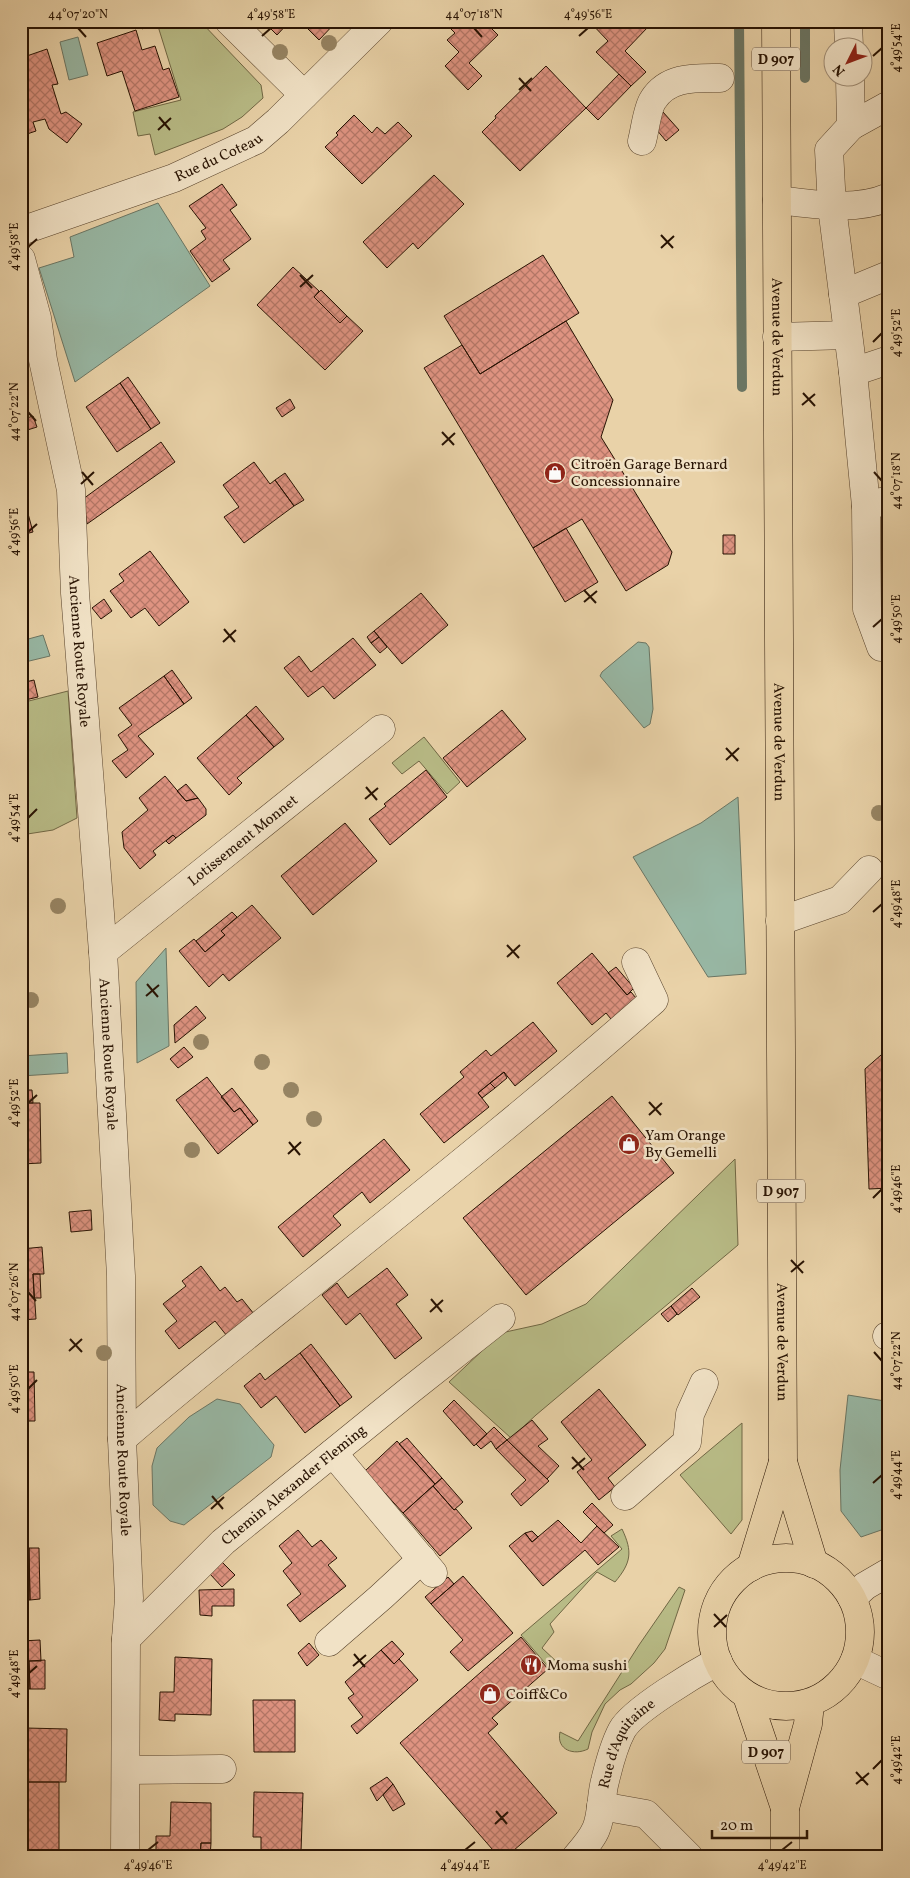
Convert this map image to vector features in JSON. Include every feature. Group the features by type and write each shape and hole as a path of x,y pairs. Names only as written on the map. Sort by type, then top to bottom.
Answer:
{"main road":[{"name":"Avenue de Verdun","path":"776,21 783,1462 814,1564"},
{"name":"Avenue de Verdun","path":"751,1567 783,1462"},
{"path":"792,1558 814,1564 829,1572 842,1584 852,1598 858,1613 860,1629 859,1645 855,1660 839,1684 829,1693 810,1703 788,1707 767,1704 747,1696 730,1681 718,1661 712,1644 712,1626 716,1608 724,1591 736,1577 751,1567 771,1560 792,1558"},
{"name":"D 907","path":"747,1696 785,1808"},
{"name":"D 907","path":"785,1857 785,1808 808,1724 810,1703"}],"street":[{"path":"229,21 304,95"},
{"name":"Rue du Coteau","path":"21,231 174,178 256,140 278,121 379,21"},
{"path":"848,21 849,38"},
{"path":"642,141 652,100 664,87 686,78 720,78"},
{"path":"850,88 851,126"},
{"path":"889,105 851,126 829,150 832,206 853,372 878,503 867,609 881,647 889,643"},
{"path":"777,200 832,206 878,201 889,197"},
{"name":"Ancienne Route Royale","path":"21,259 37,318 43,360 71,490 75,593 103,952 121,1276 122,1439 129,1598 126,1639 126,1857"},
{"path":"843,294 889,275"},
{"path":"777,337 848,335"},
{"path":"853,372 889,360"},
{"name":"Lotissement Monnet","path":"103,952 381,729"},
{"path":"780,921 840,900 869,870"},
{"path":"122,1439 181,1387 390,1220 600,1047 654,1000 636,962"},
{"name":"Chemin Alexander Fleming","path":"126,1639 223,1542 501,1318"},
{"path":"625,1496 688,1442 690,1414 704,1383"},
{"path":"329,1642 427,1566 333,1454"},
{"path":"852,1598 865,1586 889,1572"},
{"path":"855,1660 889,1676"},
{"name":"Rue d'Aquitaine","path":"576,1857 597,1828 613,1753 623,1728 645,1708 698,1672 718,1661"},
{"path":"126,1770 222,1769"},
{"path":"603,1794 646,1814 689,1857"}],"green space":[{"path":"139,21 200,21 261,85 263,98 242,117 223,129 155,155 150,134 138,136 133,112 181,100 157,23 142,29"},
{"path":"68,691 77,818 53,830 21,835 21,703"},
{"path":"424,737 460,782 447,794 419,761 402,774 392,763"},
{"path":"735,1159 738,1245 511,1438 449,1382 501,1333 542,1324 586,1304"},
{"path":"742,1423 742,1520 731,1534 680,1475"},
{"path":"622,1529 628,1544 629,1557 624,1569 615,1582 597,1572 550,1624 554,1632 542,1648 558,1663 550,1669 521,1635 622,1549 611,1536"},
{"path":"679,1587 685,1590 665,1649 654,1663 605,1704 592,1732 588,1749 577,1752 567,1750 563,1747 559,1738 560,1732 578,1741 639,1645"}],"shaded area":[{"path":"78,37 88,75 69,80 60,42"},
{"path":"158,203 210,286 75,382 39,268 74,257 70,237"},
{"path":"43,635 50,656 21,663 21,641"},
{"path":"638,642 646,643 649,647 653,709 650,724 644,728 600,676 602,672"},
{"path":"738,797 746,974 708,977 633,857 701,823"},
{"path":"166,948 169,1046 137,1063 136,982"},
{"path":"67,1053 68,1073 21,1076 21,1056"},
{"path":"848,1395 889,1403 889,1525 887,1528 861,1537 841,1511 840,1470"},
{"path":"217,1399 240,1404 274,1445 271,1457 184,1525 170,1521 153,1505 152,1466 157,1448 189,1417"}],"building":[{"path":"263,21 290,21 277,35"},
{"path":"300,21 337,21 319,40"},
{"path":"443,21 484,21 498,35 469,63 482,76 468,90 445,66 459,52 447,40 455,33"},
{"path":"589,21 642,21 648,27 625,51 646,72 631,86 596,52 608,41"},
{"path":"136,30 142,50 155,46 163,70 169,68 179,97 135,111 122,71 107,76 97,43"},
{"path":"47,49 58,84 52,85 61,114 66,112 82,124 67,143 49,129 45,119 33,122 36,131 21,136 21,94 23,93 21,87 21,58"},
{"path":"546,66 586,108 520,171 482,132 496,118 495,116"},
{"path":"619,74 631,86 598,120 586,108"},
{"path":"663,112 679,130 666,141 651,123"},
{"path":"354,115 372,133 377,127 385,134 398,122 412,136 362,184 325,147 338,135 336,133"},
{"path":"434,175 464,204 418,249 413,243 387,268 363,242"},
{"path":"222,184 237,205 230,210 251,239 223,260 230,269 212,282 190,251 206,239 201,231 206,228 189,206"},
{"path":"889,228 889,250 883,231"},
{"path":"543,255 579,313 480,374 444,316"},
{"path":"293,267 319,291 314,297 340,323 347,316 363,331 325,370 257,305"},
{"path":"321,290 347,316 340,323 314,297"},
{"name":"Citroën Garage Bernard Concessionnaire","path":"566,321 613,400 601,437 672,552 668,565 626,591 582,519 533,548 424,368 462,345 480,374"},
{"path":"128,377 160,423 151,429 120,383"},
{"path":"120,383 151,429 117,452 86,407"},
{"path":"290,399 295,408 282,417 276,408"},
{"path":"33,416 37,427 21,432 21,420"},
{"path":"161,442 175,462 87,524 83,499"},
{"path":"254,462 270,484 275,480 294,506 244,543 224,517 239,507 223,485"},
{"path":"285,473 304,500 294,506 275,480"},
{"path":"21,495 23,495 33,532 21,535"},
{"path":"566,528 598,582 565,602 533,548"},
{"path":"723,535 735,535 735,554 723,554"},
{"path":"150,551 189,602 159,626 145,608 131,618 110,591 124,581 119,574"},
{"path":"421,593 448,625 402,664 374,631"},
{"path":"104,599 112,611 101,619 92,608"},
{"path":"374,631 379,637 371,643 367,637"},
{"path":"379,637 387,647 380,653 371,643"},
{"path":"353,638 376,665 334,699 323,686 308,697 284,668 299,656 311,672"},
{"path":"172,670 192,698 184,704 164,676"},
{"path":"164,676 184,704 138,736 154,754 126,778 112,761 128,750 118,735 132,725 119,708"},
{"path":"34,680 38,697 21,701 21,683"},
{"path":"256,706 284,739 274,747 246,715"},
{"path":"502,710 526,739 467,787 443,758"},
{"path":"246,715 274,747 237,778 242,783 229,795 197,758"},
{"path":"426,770 447,797 390,845 369,819 386,806 384,804"},
{"path":"165,776 186,801 198,798 206,809 206,815 176,838 173,835 153,851 156,855 140,869 124,848 122,832 148,810 139,798"},
{"path":"186,784 198,798 186,801 177,791"},
{"path":"345,823 377,861 313,915 281,876"},
{"path":"173,835 176,838 169,844 166,841"},
{"path":"252,905 281,938 229,981 223,974 209,987 179,951 194,939 205,952 225,935 221,931"},
{"path":"232,912 237,917 221,931 225,935 205,952 196,941"},
{"path":"592,953 627,995 631,992 641,1004 616,1025 606,1013 592,1025 557,983"},
{"path":"616,967 634,988 627,995 608,973"},
{"path":"196,1006 206,1018 175,1043 174,1025"},
{"path":"533,1022 557,1051 515,1086 504,1072 478,1093 489,1107 444,1143 420,1114 464,1077 460,1072 486,1050 491,1056"},
{"path":"184,1047 193,1057 178,1068 170,1059"},
{"path":"889,1048 889,1188 869,1189 865,1069"},
{"path":"504,1072 507,1078 495,1088 490,1083"},
{"path":"207,1077 234,1112 240,1108 253,1125 218,1154 176,1100"},
{"path":"490,1083 495,1088 482,1098 478,1093"},
{"path":"232,1088 258,1121 253,1125 240,1108 234,1112 221,1097"},
{"path":"21,1090 32,1090 33,1103 21,1103"},
{"path":"612,1096 674,1173 526,1295 463,1218"},
{"path":"21,1103 40,1103 41,1163 21,1164"},
{"path":"384,1139 410,1170 370,1203 362,1192 333,1216 341,1225 303,1257 278,1227"},
{"path":"91,1210 92,1230 71,1232 69,1212"},
{"path":"42,1247 44,1274 33,1274 36,1319 21,1320 21,1249"},
{"path":"201,1266 220,1291 225,1287 237,1302 242,1299 254,1314 227,1336 215,1321 179,1349 165,1331 177,1321 163,1304 186,1286 182,1281"},
{"path":"387,1268 408,1295 396,1304 422,1338 395,1359 360,1313 346,1325 322,1295 337,1283 348,1298"},
{"path":"33,1274 40,1274 41,1298 34,1298"},
{"path":"692,1288 700,1297 678,1315 671,1306"},
{"path":"671,1306 677,1314 668,1322 661,1314"},
{"path":"311,1344 352,1397 340,1406 300,1353"},
{"path":"300,1353 340,1406 305,1433 276,1396 261,1408 244,1386 260,1373 265,1380"},
{"path":"21,1372 34,1372 35,1421 21,1421"},
{"path":"599,1389 646,1445 608,1478 615,1487 599,1500 577,1472 592,1460 561,1422"},
{"path":"454,1400 487,1434 474,1446 443,1411"},
{"path":"532,1420 548,1439 538,1446 559,1466 547,1479 507,1440"},
{"path":"494,1427 507,1440 496,1449 491,1441 481,1449 476,1444"},
{"path":"407,1438 442,1478 435,1484 399,1444"},
{"path":"507,1440 549,1481 521,1506 511,1494 526,1480 496,1449"},
{"path":"397,1441 435,1484 403,1513 365,1471"},
{"path":"442,1478 463,1502 454,1510 433,1486"},
{"path":"433,1486 472,1528 440,1556 403,1513"},
{"path":"592,1503 613,1525 604,1533 583,1512"},
{"path":"558,1520 581,1543 597,1526 619,1547 598,1565 585,1550 543,1586 509,1546 525,1533 532,1542"},
{"path":"298,1530 312,1547 321,1540 337,1558 328,1565 346,1586 300,1622 287,1605 301,1594 283,1571 292,1563 279,1546"},
{"path":"532,1531 538,1537 532,1542 525,1533"},
{"path":"21,1548 29,1548 30,1600 21,1600"},
{"path":"29,1548 39,1548 40,1599 30,1600"},
{"path":"222,1562 235,1575 222,1587 210,1574"},
{"path":"463,1576 513,1633 468,1671 450,1652 463,1640 431,1604"},
{"path":"448,1577 454,1584 431,1604 425,1597"},
{"path":"234,1589 234,1606 212,1606 212,1616 200,1615 199,1590"},
{"path":"521,1637 548,1669 492,1718 498,1724 488,1733 557,1813 506,1857 499,1857 400,1743"},
{"path":"40,1640 41,1661 29,1661 30,1689 21,1689 21,1641"},
{"path":"392,1641 404,1654 394,1664 381,1650"},
{"path":"309,1643 319,1655 307,1666 298,1653"},
{"path":"381,1650 394,1664 399,1659 418,1680 357,1734 351,1726 363,1717 348,1698 354,1694 345,1682"},
{"path":"175,1657 212,1659 211,1715 175,1714 175,1721 159,1720 160,1692 174,1692"},
{"path":"45,1660 45,1689 30,1689 29,1661"},
{"path":"21,1689 23,1689 24,1706 21,1706"},
{"path":"253,1700 295,1700 295,1752 254,1752"},
{"path":"26,1728 67,1729 66,1782 21,1782 21,1770 25,1770"},
{"path":"387,1777 393,1784 377,1801 370,1788"},
{"path":"21,1782 59,1782 59,1857 21,1857"},
{"path":"393,1784 405,1804 393,1811 383,1795"},
{"path":"254,1792 303,1793 301,1852 261,1851 261,1837 253,1837"},
{"path":"171,1802 211,1803 211,1843 201,1843 200,1857 156,1857 156,1836 170,1836"},
{"path":"201,1843 211,1843 210,1857 200,1857"}],"waterway":[{"path":"739,21 742,387"},
{"path":"805,21 805,78"}],"place":[{"name":"Citroën Garage Bernard Concessionnaire","path":"555,473"},
{"name":"Yam Orange By Gemelli","path":"629,1144"},
{"name":"Moma sushi","path":"531,1665"},
{"name":"Coiff&Co","path":"490,1694"}]}
